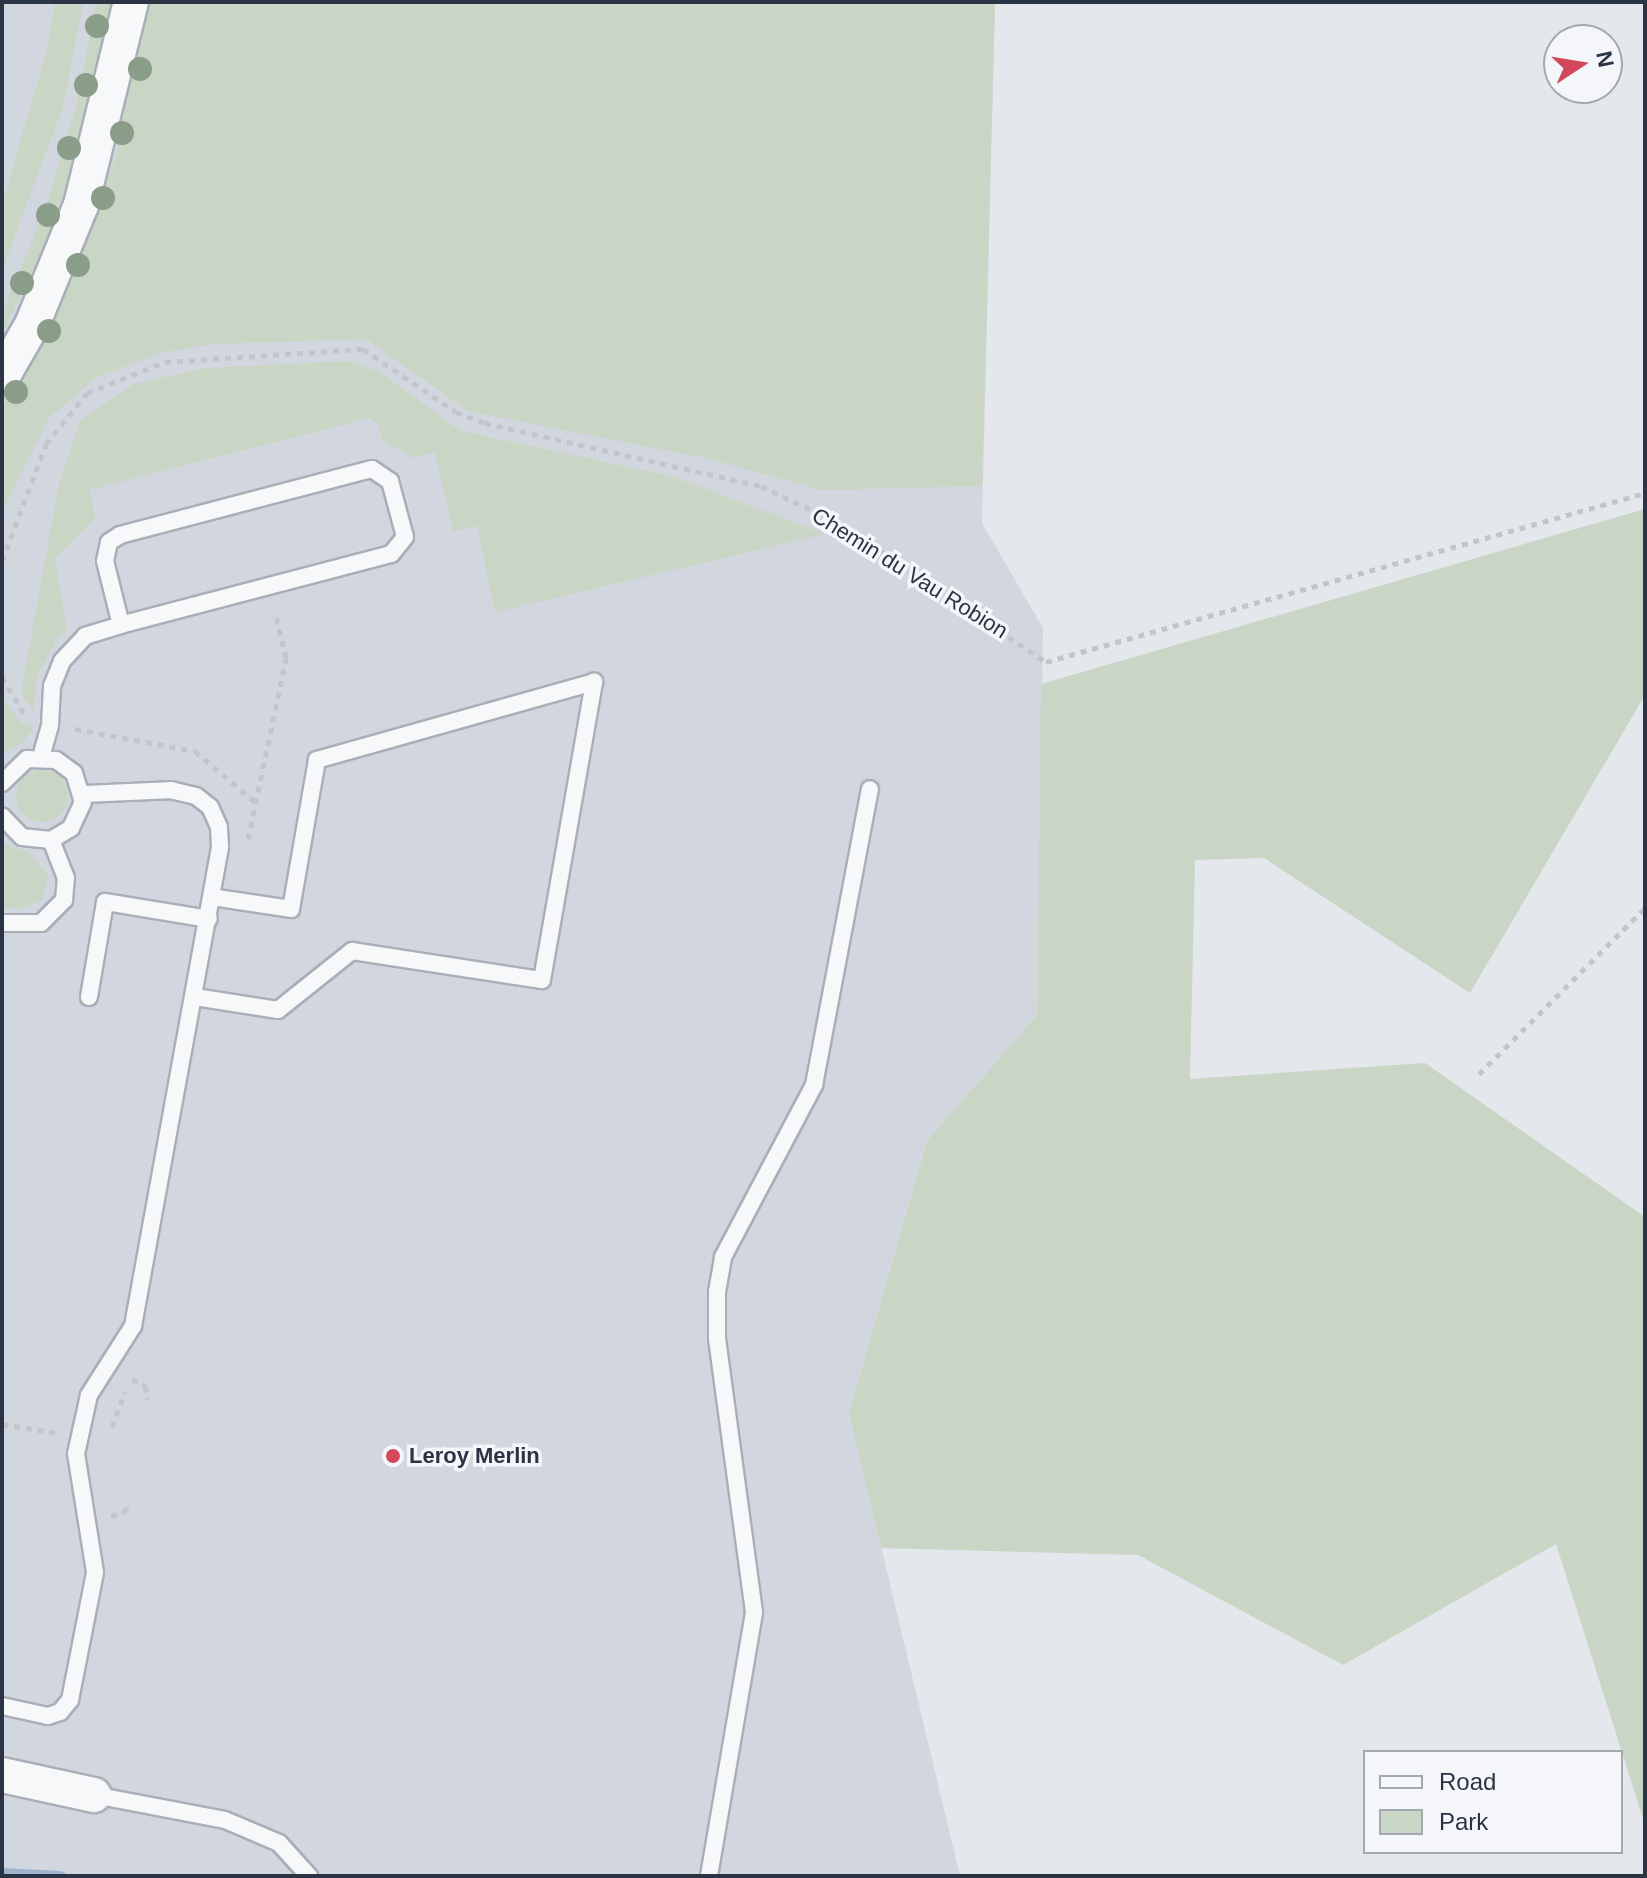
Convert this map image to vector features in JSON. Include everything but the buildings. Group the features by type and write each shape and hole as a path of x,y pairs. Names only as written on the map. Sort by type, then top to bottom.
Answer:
{"street":[{"path":"2,377 32,325 81,205 131,2"},
{"path":"2,1775 94,1795"}],"lane":[{"path":"41,757 50,725 52,686 62,661 85,636 391,554 401,547 405,537 390,481 382,472 372,469 120,535 109,542 105,561 121,625"},
{"path":"195,997 278,1010 352,951 542,980 594,682 317,760 291,909 212,897"},
{"path":"2,783 14,767 41,757 56,760 74,773 82,794 79,816 71,828 51,840 22,837 4,824"},
{"path":"709,1876 754,1612 717,1339 717,1292 723,1257 814,1085 870,789"},
{"path":"2,1706 48,1716 60,1712 70,1700 95,1572 76,1454 89,1395 133,1326 220,847 215,817 196,796 171,790 82,794"},
{"path":"2,923 41,923 64,900 66,878 51,840"},
{"path":"89,997 105,902 209,919"},
{"path":"94,1795 225,1820 279,1843 309,1876"}],"path":[{"name":"Chemin du Vau Robion","path":"2,561 46,444 87,393 165,362 363,349 456,412 485,423 761,486 839,523 1046,662 1645,493"},
{"path":"220,847 246,846 286,658 269,586"},
{"path":"50,725 195,751 256,803"},
{"path":"1479,1074 1645,908"},
{"path":"109,1443 132,1378 145,1386 148,1400"},
{"path":"108,1503 112,1517 131,1502"}],"shaded area":[{"path":"2,2 995,2 982,523 1043,628 1037,1015 927,1141 849,1413 960,1876 2,1876"}],"green space":[{"path":"55,2 83,2 63,107 2,270 2,205 46,53"},
{"path":"97,2 112,2 76,158 42,251 2,334 2,313 47,204 76,106"},
{"path":"148,2 995,2 982,486 821,490 706,458 468,411 366,339 213,344 160,353 96,378 49,418 2,511 2,406 46,334 77,264 115,158"},
{"path":"349,361 381,373 461,431 671,476 825,534 495,612 477,526 453,531 435,452 413,458 382,440 378,424 369,418 89,490 95,518 55,559 67,632 59,634 36,679 34,712 21,693 59,484 80,421 133,384 207,368"},
{"path":"1645,509 1645,695 1470,993 1264,858 1195,860 1190,1079 1425,1063 1645,1217 1645,1825 1556,1544 1343,1665 1138,1555 881,1548 849,1413 927,1141 1037,1015 1041,684"},
{"path":"2,696 20,722 34,728 20,745 2,752"},
{"path":"42,770 61,777 68,796 61,815 42,822 23,815 16,796 23,777"},
{"path":"2,843 30,853 48,875 42,900 21,909 2,907"}],"waterway":[{"path":"2,1873 60,1876"}],"place":[{"name":"Leroy Merlin","path":"393,1456"}]}
